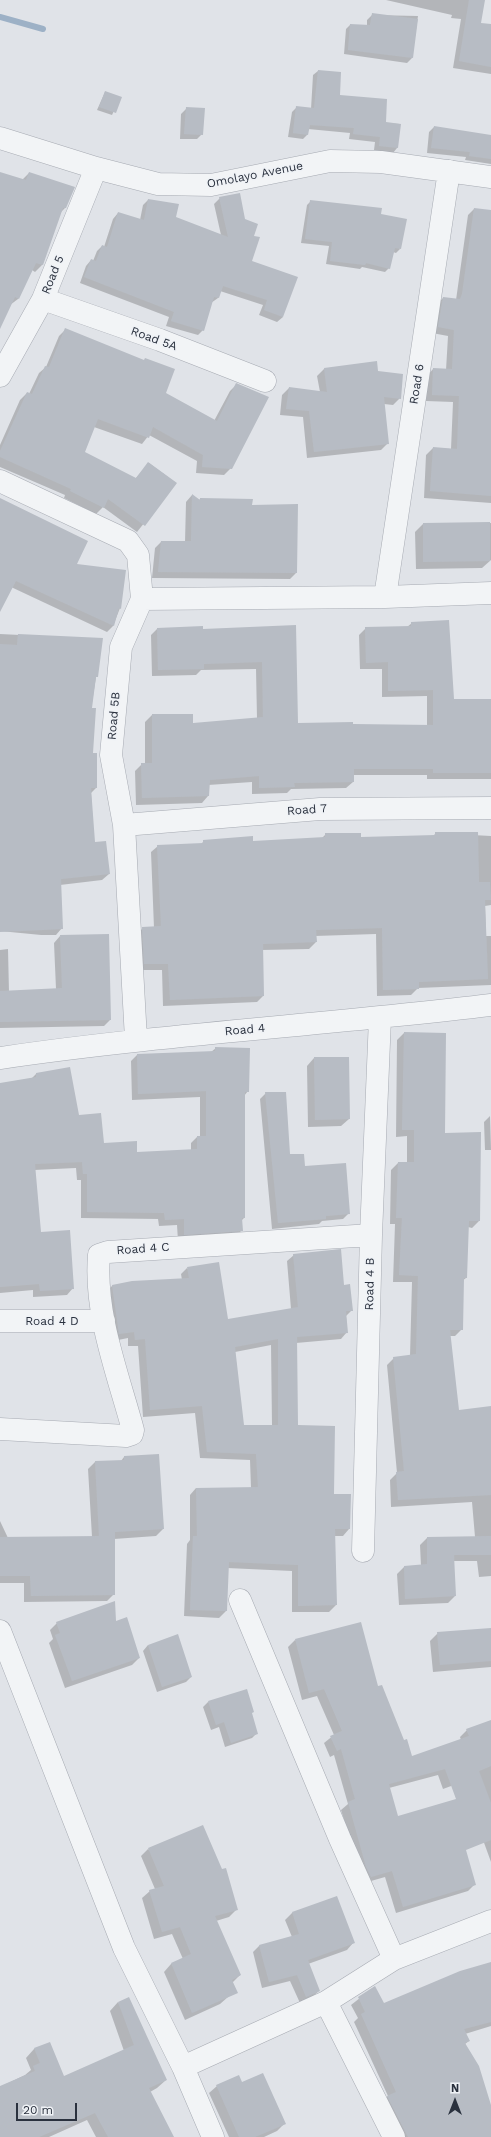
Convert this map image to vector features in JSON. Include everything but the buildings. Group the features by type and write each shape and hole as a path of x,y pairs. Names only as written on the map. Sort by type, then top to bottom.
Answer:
{"street":[{"name":"Omolayo Avenue","path":"0,138 96,168 158,184 211,185 330,161 381,162 491,177"},
{"name":"Road 5","path":"0,376 43,299 96,168"},
{"name":"Road 6","path":"385,597 449,171"},
{"name":"Road 5A","path":"43,299 160,340 265,381"},
{"name":"Road 5B","path":"0,481 128,541 138,555 142,599 121,647 111,754 124,825 136,1040"},
{"path":"142,599 385,597 491,593"},
{"name":"Road 7","path":"124,825 320,809 491,808"},
{"name":"Road 4","path":"0,1058 136,1040 380,1018 491,1005"},
{"name":"Road 4 B","path":"363,1551 371,1236 380,1018"},
{"name":"Road 4 C","path":"0,1429 126,1436 132,1434 133,1430 104,1321 98,1269 99,1255 108,1252 371,1236"},
{"name":"Road 4 D","path":"0,1322 104,1321"},
{"path":"240,1600 340,1839 394,1959"},
{"path":"0,1631 124,1948 183,2067 213,2137"},
{"path":"183,2067 326,2002 394,1959 491,1921"},
{"path":"326,2002 394,2137"}],"waterway":[{"path":"0,17 43,29"}]}
